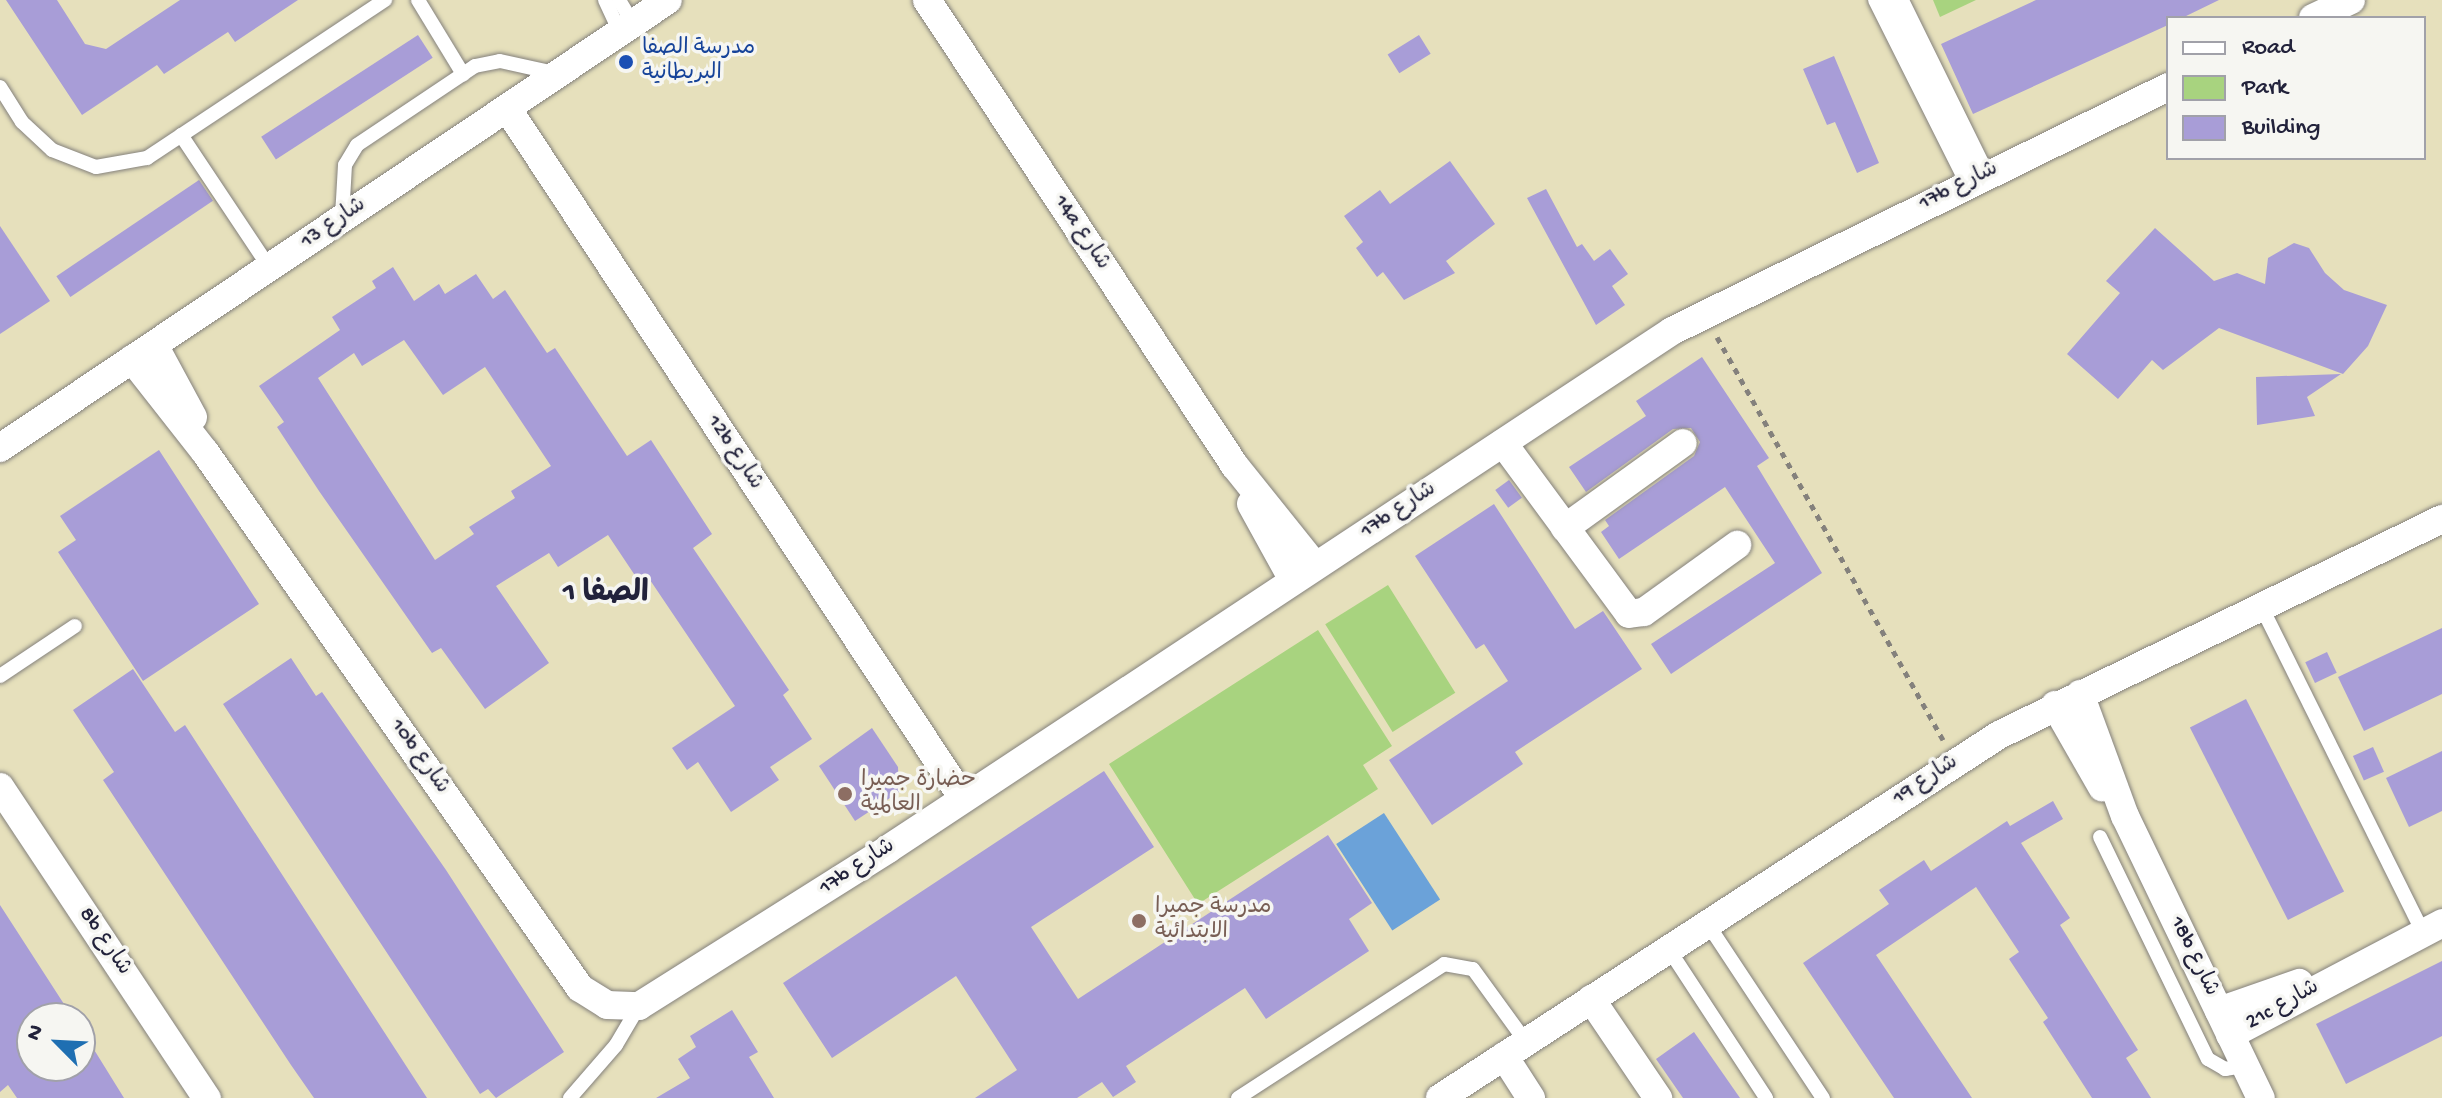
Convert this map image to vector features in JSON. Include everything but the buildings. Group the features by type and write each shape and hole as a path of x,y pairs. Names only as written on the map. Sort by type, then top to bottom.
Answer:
{"street":[{"name":"شارع 13","path":"0,448 558,73 624,18 668,0"},
{"name":"14a شارع","path":"927,0 1304,573"},
{"path":"1894,0 1974,180"},
{"path":"2317,16 2351,0"},
{"name":"17b شارع","path":"651,1000 1703,313 2166,88"},
{"name":"12b شارع","path":"507,108 962,797"},
{"name":"10b شارع","path":"143,352 205,452 580,988 607,1005 651,1000"},
{"path":"1503,443 1625,611 1634,615 1737,545"},
{"path":"1565,528 1683,443"},
{"name":"شارع 19","path":"1440,1098 1956,762 2067,699 2442,519"},
{"name":"18b شارع","path":"2067,699 2261,1098"},
{"name":"8b شارع","path":"5,805 207,1098"},
{"name":"21c شارع","path":"2225,1023 2432,928"},
{"path":"1591,999 1658,1098"},
{"path":"1515,1049 1531,1098"}],"lane":[{"path":"0,87 22,122 52,150 96,167 147,158 385,0"},
{"path":"418,0 463,74"},
{"path":"605,0 624,18"},
{"path":"1875,0 1974,180"},
{"path":"341,218 349,154 463,74 500,61 558,73"},
{"path":"181,135 269,267"},
{"path":"2261,606 2432,928"},
{"path":"0,676 75,626"},
{"path":"2100,837 2208,1059 2225,1069 2245,1066"},
{"path":"1707,923 1823,1098"},
{"path":"1668,948 1766,1098"},
{"path":"1238,1098 1444,964 1473,969 1515,1049"},
{"path":"570,1098 651,1000"}],"path":[{"path":"1703,313 1956,762"}],"green space":[{"path":"1933,0 1976,0 1940,17"},
{"path":"1388,585 1455,693 1393,732 1325,624"},
{"path":"1318,630 1392,746 1363,765 1378,789 1198,904 1109,764"}],"water":[{"path":"1384,813 1440,899 1392,930 1336,844"}],"place":[{"name":"مدرسة الصفا البريطانية","path":"626,62"},
{"name":"حضارة جميرا العالمية","path":"845,794"},
{"name":"مدرسة جميرا الابتدائية","path":"1139,921"}],"district":[{"name":"الصفا 1","path":"606,595"}]}
